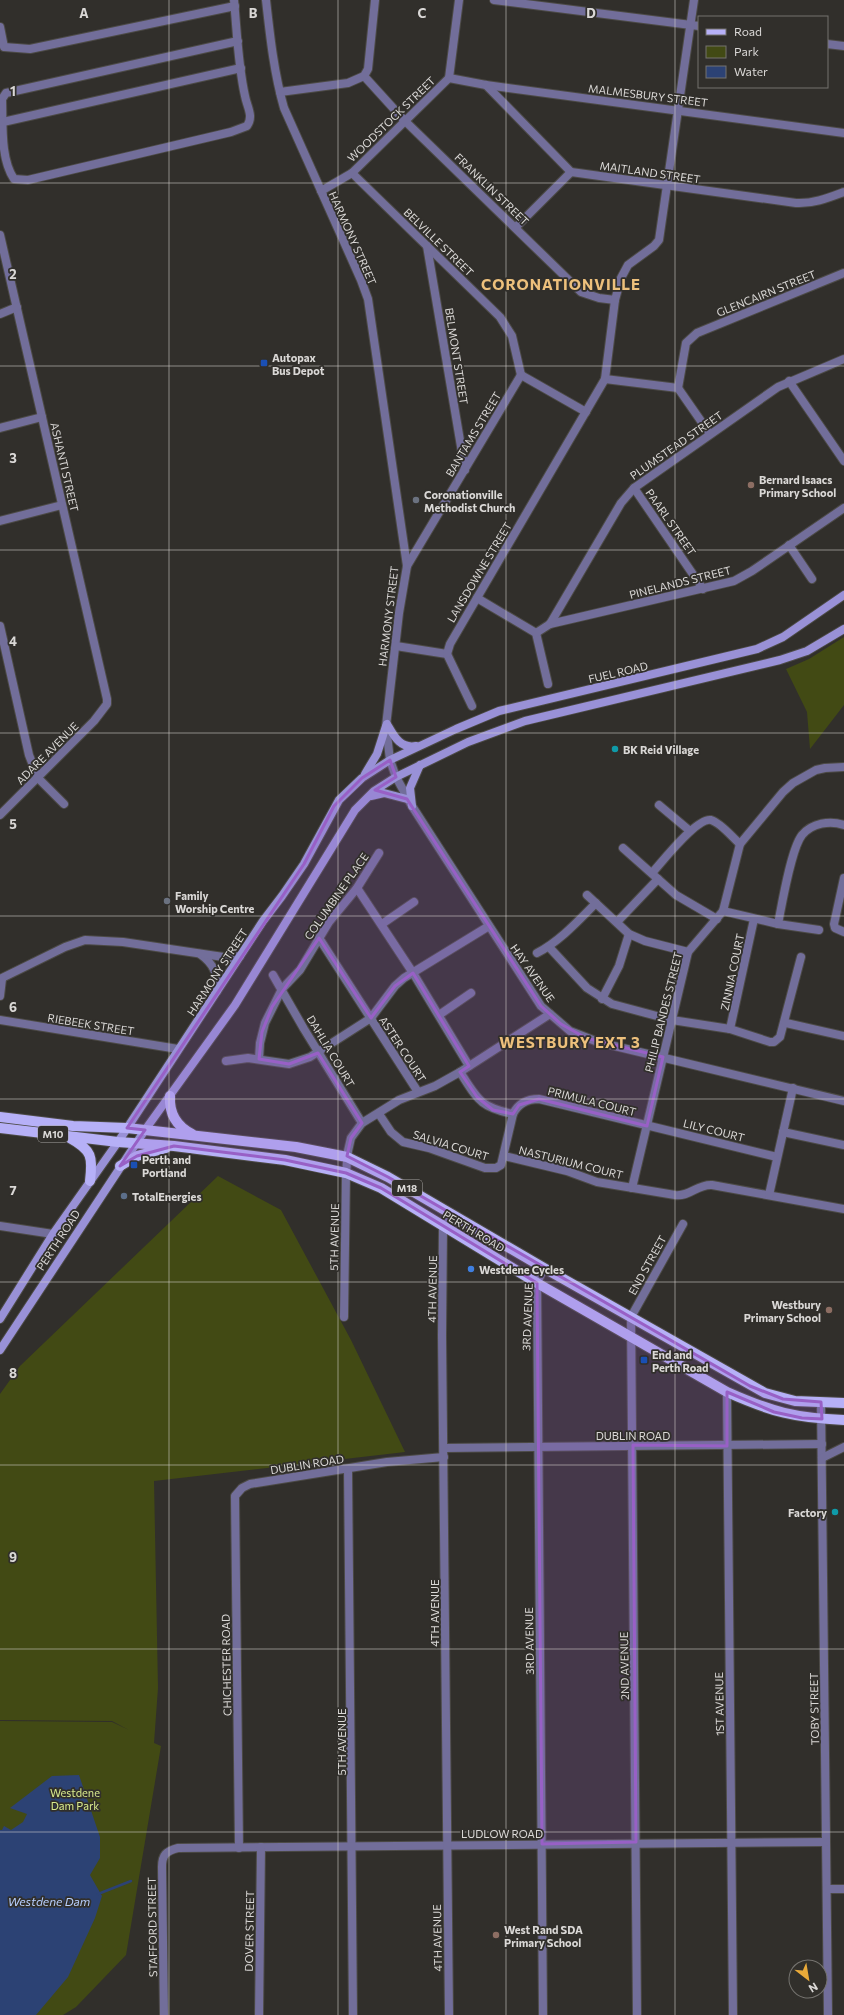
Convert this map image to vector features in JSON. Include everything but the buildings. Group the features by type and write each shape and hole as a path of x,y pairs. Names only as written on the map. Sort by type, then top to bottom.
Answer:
{"main road":[{"name":"FUEL ROAD","path":"390,760 478,719 499,711 757,649 783,637 844,595"},
{"path":"145,1130 235,1005 327,859 346,824 365,799 396,778 421,764 495,731 525,721 795,656 817,646 844,630"},
{"path":"386,725 402,745 410,748 420,746"},
{"path":"362,778 377,754 386,725"},
{"name":"HARMONY STREET","path":"118,1142 240,956 304,864 334,806 362,778 390,760"},
{"path":"365,799 384,793 409,803 410,788 421,764"},
{"path":"170,1096 170,1108 176,1122 185,1131 195,1136"},
{"name":"M10","path":"0,1117 73,1126 127,1128"},
{"name":"M10","path":"0,1128 118,1142"},
{"name":"PERTH ROAD","path":"127,1128 296,1147 347,1156 388,1177 544,1268 765,1393 795,1401 821,1402"},
{"name":"PERTH ROAD","path":"0,1350 145,1130"},
{"path":"67,1136 83,1145 90,1154 92,1166 90,1182"},
{"name":"PERTH ROAD","path":"0,1319 53,1234 118,1142 174,1146 284,1160 346,1173 381,1188 537,1283 728,1392 774,1412 802,1418 822,1419"},
{"path":"120,1166 137,1156 174,1146"},
{"name":"M18","path":"821,1402 844,1403"},
{"name":"M18","path":"822,1419 844,1420"}],"street":[{"name":"HARMONY STREET","path":"266,0 269,30 284,108 361,280 368,299 407,566 399,613 386,725 390,760"},
{"path":"280,92 348,83 364,76 368,69 376,0"},
{"name":"WOODSTOCK STREET","path":"321,191 352,172 449,78 459,0"},
{"path":"494,0 695,26"},
{"path":"694,0 695,26 678,110 659,240 646,253 628,265 621,278 615,300 605,378 678,388 710,434"},
{"path":"0,27 4,46 30,49 235,3 245,97 251,117 250,123 243,129 28,180 14,179 9,173 2,149 2,98 6,93 13,90 238,40"},
{"path":"828,44 844,46"},
{"path":"3,122 241,68"},
{"name":"FRANKLIN STREET","path":"364,76 404,120 581,292 599,298 615,300"},
{"name":"MALMESBURY STREET","path":"449,78 486,86 844,133"},
{"path":"486,86 571,172 516,228"},
{"name":"BELVILLE STREET","path":"352,172 508,326 512,336 521,375"},
{"name":"MAITLAND STREET","path":"571,172 802,203 820,201 844,192"},
{"name":"ASHANTI STREET","path":"0,235 1,246 17,307 62,505 102,669 107,693 107,704"},
{"name":"BELMONT STREET","path":"427,246 465,470"},
{"name":"GLENCAIRN STREET","path":"678,388 686,343 697,333 844,273"},
{"path":"0,314 17,307"},
{"name":"PLUMSTEAD STREET","path":"536,633 550,624 621,503 634,488 710,434 789,381 844,359"},
{"path":"521,375 586,412"},
{"name":"BANTAMS STREET","path":"407,566 521,375"},
{"name":"LANSDOWNE STREET","path":"447,654 450,644 605,378"},
{"path":"789,381 844,461"},
{"path":"0,428 42,417"},
{"name":"PAARL STREET","path":"634,488 703,588"},
{"path":"0,521 62,505"},
{"name":"PINELANDS STREET","path":"550,624 703,588 742,577 844,508"},
{"path":"789,545 812,579"},
{"path":"477,598 536,633 548,684"},
{"path":"0,626 29,755 38,778 64,804"},
{"path":"396,646 447,654 472,706"},
{"name":"ADARE AVENUE","path":"0,815 94,721 107,704"},
{"name":"HAY AVENUE","path":"390,760 396,778 409,803 534,996 550,1014 570,1031 586,1038 844,1101"},
{"name":"PHILIP BANDES STREET","path":"632,1188 688,952 723,911 740,844 783,792 793,783 820,769 844,767"},
{"path":"659,805 690,831"},
{"path":"617,922 690,831 702,821 711,820 716,822 740,844"},
{"path":"778,924 796,847 803,834 815,826 829,821 844,824"},
{"path":"623,848 684,901 717,919"},
{"name":"COLUMBINE PLACE","path":"259,1059 260,1043 265,1023 282,989 300,970 334,915 357,888 379,853"},
{"path":"844,878 835,918 835,928 844,932"},
{"path":"357,888 413,973 469,1066"},
{"path":"587,894 629,934 645,941 688,952"},
{"path":"382,924 414,902"},
{"path":"537,953 549,947 596,903"},
{"path":"723,911 778,924 819,930"},
{"name":"ZINNIA COURT","path":"730,1029 754,919"},
{"path":"226,1061 242,1058 289,1064 302,1060 318,1052 370,1018 395,986 488,926"},
{"path":"602,999 619,966 629,934"},
{"name":"ASTER COURT","path":"319,938 418,1092"},
{"path":"0,996 1,979 77,942 91,939 123,942 230,958 240,956"},
{"path":"549,947 580,981 602,999 612,1004 672,1020 730,1029 759,1040 774,1042 780,1038 786,1023 801,956"},
{"path":"200,954 214,968 218,980 218,991"},
{"path":"273,975 282,989"},
{"name":"DAHLIA COURT","path":"282,989 318,1052 362,1123"},
{"path":"439,1015 471,993"},
{"path":"362,1123 379,1114 399,1100 435,1086 460,1072 550,1014"},
{"name":"RIEBEEK STREET","path":"0,1020 178,1050"},
{"path":"786,1023 844,1036"},
{"path":"460,1072 472,1091 483,1104 493,1110 513,1114"},
{"path":"769,1195 793,1088"},
{"name":"PRIMULA COURT","path":"513,1114 519,1105 530,1100 539,1099 647,1126"},
{"name":"SALVIA COURT","path":"379,1114 391,1132 403,1142 428,1148 485,1168 499,1167 504,1156 513,1114"},
{"name":"5TH AVENUE","path":"344,1317 347,1156 351,1138 362,1123"},
{"name":"LILY COURT","path":"647,1126 777,1157"},
{"path":"783,1132 844,1145"},
{"name":"NASTURIUM COURT","path":"504,1156 567,1170 597,1182 680,1196 688,1194 702,1186 712,1185 844,1209"},
{"name":"4TH AVENUE","path":"449,1213 443,1226 442,1336 445,1448 449,2015"},
{"name":"END STREET","path":"631,1317 683,1224"},
{"path":"0,1226 53,1234"},
{"name":"3RD AVENUE","path":"543,2015 537,1283 544,1268"},
{"name":"2ND AVENUE","path":"631,1317 637,2015"},
{"name":"1ST AVENUE","path":"728,1392 727,1446 733,2015"},
{"name":"TOBY STREET","path":"821,1402 828,2015"},
{"name":"DUBLIN ROAD","path":"445,1448 822,1444"},
{"path":"822,1458 844,1447"},
{"name":"DUBLIN ROAD","path":"245,1486 399,1460 444,1457"},
{"name":"5TH AVENUE","path":"348,1469 353,2015"},
{"name":"CHICHESTER ROAD","path":"239,1848 234,1500 238,1492 245,1486"},
{"name":"LUDLOW ROAD","path":"178,1848 636,1842 826,1842"},
{"name":"DOVER STREET","path":"259,2015 261,1847"},
{"name":"STAFFORD STREET","path":"164,2015 162,1858 169,1850 178,1848"},
{"path":"827,1889 844,1889"}],"highlighted area":[{"path":"390,760 396,777 375,790 407,799 541,1006 561,1024 586,1038 663,1057 647,1126 539,1099 519,1105 513,1114 493,1110 477,1097 460,1072 469,1066 413,973 395,986 371,1018 319,938 272,1007 262,1032 259,1059 289,1064 318,1053 362,1123 351,1138 347,1156 388,1177 750,1386 783,1399 821,1402 822,1419 802,1418 774,1412 727,1392 727,1446 633,1445 636,1842 542,1844 537,1283 381,1188 346,1173 285,1160 174,1146 137,1156 120,1166 145,1130 127,1128 304,864 334,806 362,778"}],"green space":[{"path":"844,637 844,705 810,749 807,712 786,669 809,659"},
{"name":"Westdene Dam Park","path":"218,1176 281,1210 351,1340 405,1452 154,1481 158,1688 154,1743 161,1746 126,1955 76,2007 63,2015 0,2015 0,1721 112,1722 129,1730 112,1721 0,1720 0,1394 20,1366"}],"water":[{"name":"Westdene Dam","path":"79,1775 100,1837 100,1858 90,1875 102,1896 95,1918 68,1977 36,2015 0,2015 0,1830 2,1830 4,1826 11,1830 23,1822 27,1814 10,1808 52,1776"}],"waterway":[{"path":"98,1894 131,1881"}],"place":[{"name":"Autopax Bus Depot","path":"264,363"},
{"name":"Bernard Isaacs Primary School","path":"751,485"},
{"name":"Coronationville Methodist Church","path":"416,500"},
{"name":"BK Reid Village","path":"615,749"},
{"name":"Family Worship Centre","path":"167,901"},
{"name":"Perth and Portland","path":"134,1165"},
{"name":"TotalEnergies","path":"124,1196"},
{"name":"Westdene Cycles","path":"471,1269"},
{"name":"Westbury Primary School","path":"829,1310"},
{"name":"End and Perth Road","path":"644,1360"},
{"name":"Factory","path":"835,1512"},
{"name":"West Rand SDA Primary School","path":"496,1935"}],"district":[{"name":"CORONATIONVILLE","path":"561,284"},
{"name":"WESTBURY EXT 3","path":"570,1042"}]}
